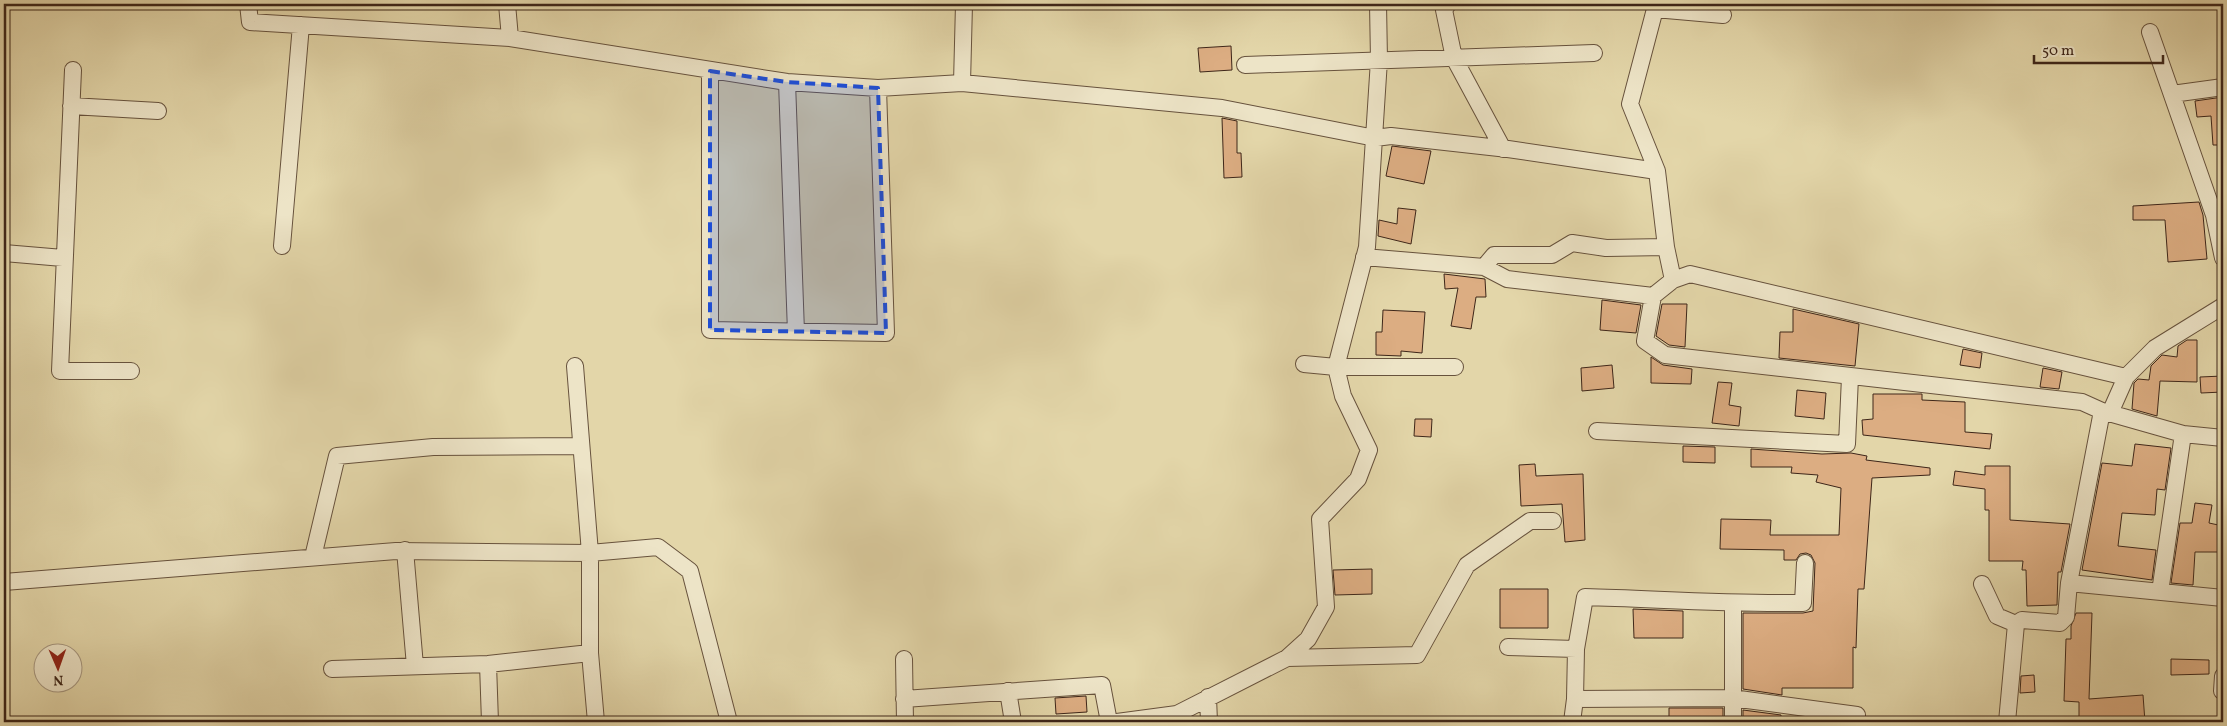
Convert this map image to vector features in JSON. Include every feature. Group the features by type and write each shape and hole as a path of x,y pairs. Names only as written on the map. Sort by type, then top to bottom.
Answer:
{"street":[{"path":"248,4 250,22 510,38 786,82 878,88 962,83 1222,108 1375,138 1391,136 1503,148 1657,171"},
{"path":"507,4 510,38"},
{"path":"962,83 964,4"},
{"path":"1117,722 1177,714 1287,658 1308,639 1326,607 1320,518 1358,480 1369,450 1343,396 1336,367 1364,257 1375,138 1379,60 1378,4"},
{"path":"1448,4 1444,10 1454,58 1503,148"},
{"path":"1673,280 1666,247 1657,171 1630,104 1654,6 1723,15"},
{"path":"282,246 301,25"},
{"path":"2150,32 2219,214 2223,258"},
{"path":"1245,65 1594,53"},
{"path":"73,70 63,258 60,371 131,371"},
{"path":"710,71 710,330 886,333 878,88"},
{"path":"786,82 796,332"},
{"path":"2172,94 2223,86"},
{"path":"71,106 158,111"},
{"path":"1484,267 1494,255 1552,255 1572,243 1606,248 1666,247"},
{"path":"4,253 63,258"},
{"path":"1364,257 1484,267 1507,279 1653,296"},
{"path":"2126,377 1690,274 1673,280 1653,296 1645,341 1665,355 2082,402 2106,412 2183,434 2223,438"},
{"path":"2016,624 2022,620 2060,623 2066,617 2070,583 2106,412 2126,377 2155,348 2223,306"},
{"path":"1304,364 1336,367 1455,367"},
{"path":"575,366 590,553 590,653 596,722"},
{"path":"1597,431 1847,444 1850,377"},
{"path":"2160,592 2183,434"},
{"path":"313,557 336,456 433,447 580,446"},
{"path":"1287,658 1418,655 1467,565 1530,521 1553,521"},
{"path":"4,582 405,550 590,553 658,547 690,571 729,722"},
{"path":"405,550 415,666"},
{"path":"1572,722 1575,699 1576,649 1585,597 1682,600 1732,604 1803,603 1805,563"},
{"path":"2070,583 2223,598"},
{"path":"1982,584 1997,616 2016,624"},
{"path":"1732,604 1733,722"},
{"path":"2008,722 2016,624"},
{"path":"1508,647 1576,649"},
{"path":"332,668 488,664 590,653"},
{"path":"904,659 905,722"},
{"path":"488,664 490,722"},
{"path":"904,698 1102,685 1108,722"},
{"path":"1008,691 1013,722"},
{"path":"1208,697 1209,722"},
{"path":"1575,699 1732,698 1857,715"}],"highlighted area":[{"path":"710,71 787,82 878,88 886,333 710,330"}],"building":[{"path":"1231,46 1232,70 1200,72 1198,48"},
{"path":"2223,97 2223,145 2213,145 2211,116 2197,117 2195,101"},
{"path":"1222,118 1237,121 1237,153 1241,153 1242,177 1224,178"},
{"path":"1392,146 1431,151 1424,184 1386,176"},
{"path":"2199,202 2203,215 2207,259 2168,262 2165,220 2133,220 2133,206"},
{"path":"1398,208 1416,210 1411,244 1378,236 1379,220 1397,224"},
{"path":"1444,274 1485,279 1486,297 1476,297 1471,329 1451,326 1458,288 1445,289"},
{"path":"1602,300 1641,305 1636,333 1600,330"},
{"path":"1662,304 1687,304 1685,347 1669,345 1656,336"},
{"path":"1793,309 1859,324 1855,366 1779,358 1780,332 1793,332"},
{"path":"1383,310 1425,312 1422,353 1401,351 1401,356 1376,355 1376,332 1382,332"},
{"path":"2187,340 2197,340 2197,382 2160,381 2157,416 2132,409 2134,383 2138,379 2149,380 2151,366 2162,355 2177,357 2178,346"},
{"path":"1963,349 1982,353 1980,368 1960,365"},
{"path":"1651,357 1663,365 1692,369 1691,384 1651,383"},
{"path":"1612,365 1614,388 1582,391 1581,368"},
{"path":"2043,368 2062,372 2059,389 2040,387"},
{"path":"2223,376 2223,392 2201,393 2200,377"},
{"path":"1718,382 1732,383 1729,405 1741,407 1739,426 1712,423"},
{"path":"1797,390 1826,393 1824,419 1795,416"},
{"path":"1873,394 1922,394 1922,400 1965,402 1965,432 1992,434 1990,449 1863,435 1862,420 1873,419"},
{"path":"1415,419 1432,419 1431,437 1414,436"},
{"path":"2135,444 2171,448 2165,490 2157,489 2155,515 2122,513 2118,546 2156,550 2152,580 2082,570 2102,463 2132,466"},
{"path":"1683,446 1715,447 1715,463 1683,462"},
{"path":"1751,449 1822,454 1851,453 1867,456 1866,460 1930,468 1930,475 1872,478 1864,589 1858,589 1856,648 1853,647 1853,688 1782,688 1782,695 1743,689 1743,613 1803,613 1813,611 1815,563 1811,555 1806,553 1800,554 1796,560 1784,560 1784,550 1720,549 1721,519 1771,520 1770,535 1839,535 1841,488 1816,482 1818,475 1791,473 1792,467 1751,467"},
{"path":"1535,464 1536,476 1583,474 1585,540 1565,542 1562,504 1521,506 1519,465"},
{"path":"1985,466 2010,466 2010,520 2070,524 2061,572 2058,572 2057,605 2027,606 2026,570 2022,570 2023,561 1989,561 1989,510 1985,510 1985,489 1953,485 1955,471 1985,475"},
{"path":"2195,503 2212,505 2209,523 2223,526 2223,552 2195,552 2193,585 2171,583 2180,523 2192,523"},
{"path":"1372,569 1372,594 1335,595 1333,570"},
{"path":"1500,589 1548,589 1548,628 1500,628"},
{"path":"1633,609 1683,611 1683,638 1634,638"},
{"path":"2076,613 2092,613 2089,699 2143,695 2145,722 2079,722 2079,702 2064,701 2066,639 2071,639 2071,626"},
{"path":"2171,659 2209,660 2209,674 2171,675"},
{"path":"2034,675 2035,692 2020,693 2021,676"},
{"path":"1086,696 1087,712 1056,714 1055,698"},
{"path":"1669,708 1723,708 1723,722 1669,722"},
{"path":"1743,710 1781,715 1781,722 1743,722"}]}
